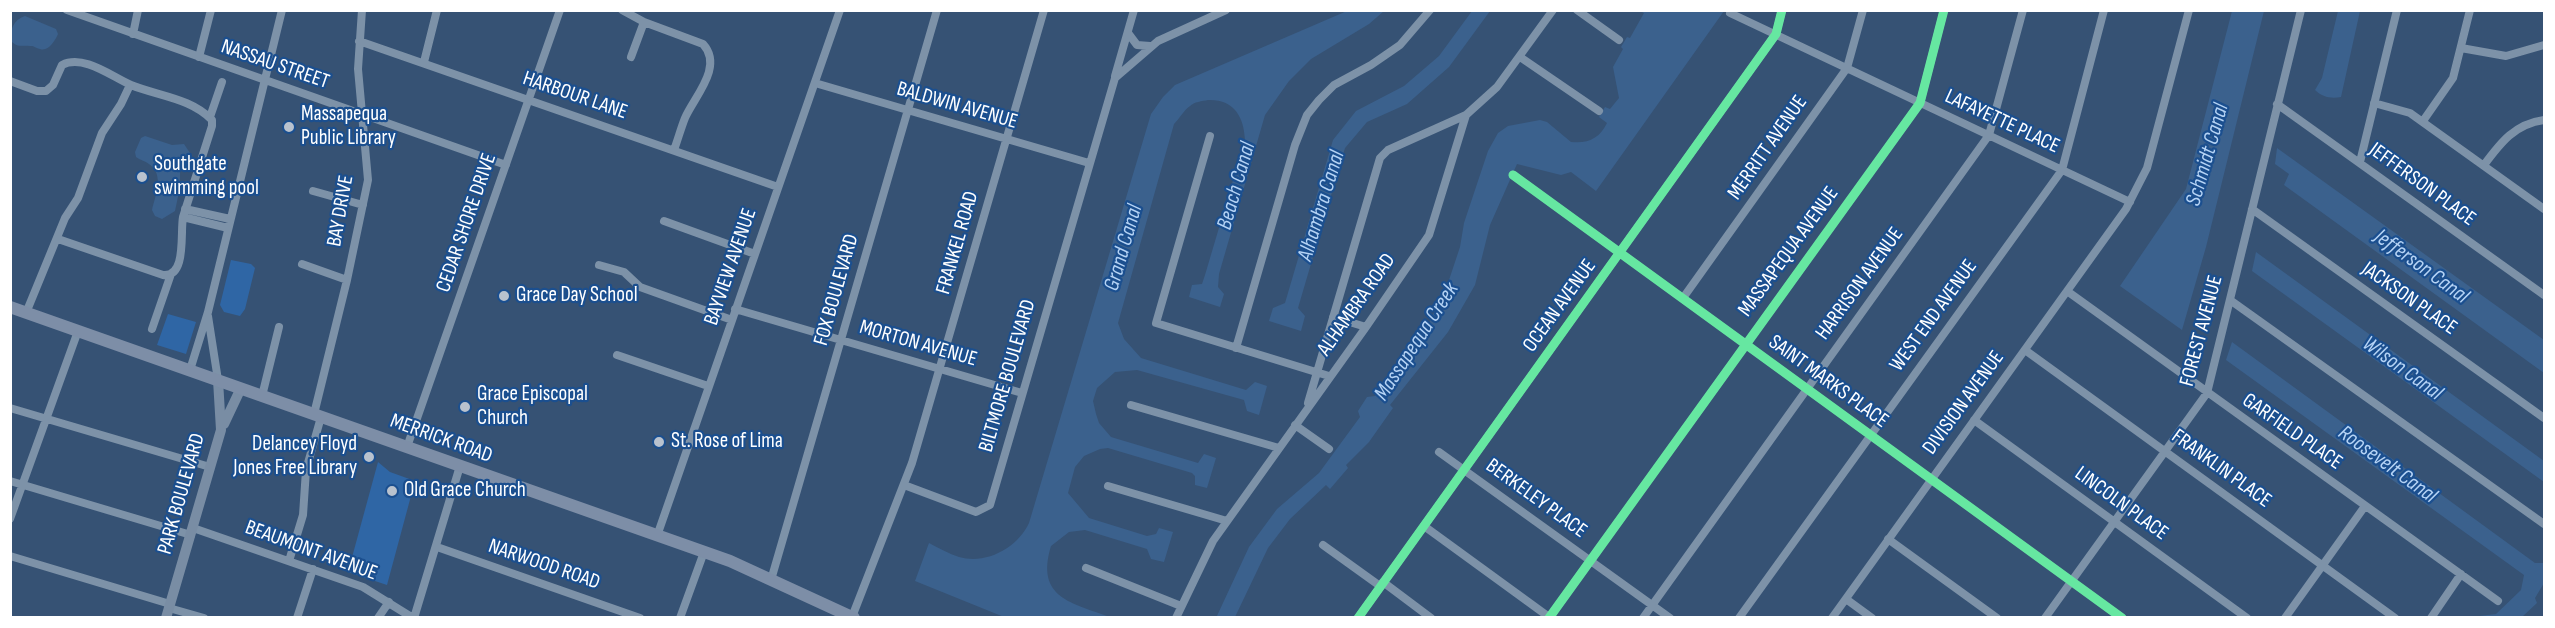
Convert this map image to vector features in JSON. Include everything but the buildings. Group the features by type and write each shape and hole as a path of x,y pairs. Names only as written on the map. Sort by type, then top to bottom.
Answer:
{"main road":[{"name":"MERRICK ROAD","path":"10,307 704,552 853,617"},
{"name":"PARK BOULEVARD","path":"169,610 221,430 218,380"},
{"path":"221,430 241,388"}],"street":[{"name":"NASSAU STREET","path":"67,10 506,165"},
{"path":"133,34 138,10"},
{"path":"200,57 211,10"},
{"path":"190,370 208,312 282,10"},
{"name":"BAY DRIVE","path":"290,561 303,515 306,470 368,180 358,69 362,10"},
{"path":"424,62 437,10"},
{"name":"CEDAR SHORE DRIVE","path":"406,447 560,10"},
{"path":"622,10 644,22 703,44 709,50 711,57 707,77 698,99 686,116 674,150"},
{"name":"BAYVIEW AVENUE","path":"657,536 840,10"},
{"name":"FOX BOULEVARD","path":"771,580 937,10"},
{"name":"FRANKEL ROAD","path":"904,485 1044,10"},
{"name":"BILTMORE BOULEVARD","path":"904,485 976,512 990,505 1134,10"},
{"path":"1115,78 1150,46 1226,10"},
{"path":"1236,348 1295,145 1307,115 1334,85 1371,65 1400,45 1430,10"},
{"path":"1306,410 1380,158 1388,150 1466,115 1497,87 1553,10"},
{"path":"1577,10 1619,40"},
{"name":"OCEAN AVENUE","path":"1358,618 1776,34 1782,10"},
{"name":"MERRITT AVENUE","path":"1683,298 1847,68 1863,10"},
{"name":"MASSAPEQUA AVENUE","path":"1549,617 1920,102 1944,10"},
{"name":"HARRISON AVENUE","path":"1643,618 1989,135 2023,10"},
{"name":"WEST END AVENUE","path":"1739,618 2062,170 2104,10"},
{"name":"DIVISION AVENUE","path":"1832,618 2128,206 2147,168 2188,10"},
{"name":"FOREST AVENUE","path":"2045,618 2207,393 2301,10"},
{"path":"2360,162 2397,10"},
{"path":"2423,121 2453,78 2470,10"},
{"name":"LAFAYETTE PLACE","path":"1730,12 2062,170 2128,206"},
{"path":"631,57 644,22"},
{"path":"1128,33 1137,45 1150,46"},
{"name":"HARBOUR LANE","path":"359,40 778,187"},
{"path":"2461,48 2506,56 2544,45"},
{"path":"1520,57 1599,111"},
{"path":"10,81 37,91 46,91 53,86 60,68 69,63 101,69 130,85 176,99 210,117"},
{"path":"58,239 163,275 175,272 180,257 180,230 184,213 212,126 210,117 222,82"},
{"name":"BALDWIN AVENUE","path":"815,84 1089,163"},
{"path":"26,313 65,218 78,198 102,133 130,85"},
{"path":"2374,103 2407,111 2544,208"},
{"name":"JEFFERSON PLACE","path":"2277,104 2544,296"},
{"name":"ALHAMBRA ROAD","path":"1176,618 1213,541 1429,235 1466,115"},
{"path":"2484,165 2514,130 2525,124 2544,120"},
{"path":"1210,136 1156,323 1329,376"},
{"name":"SAINT MARKS PLACE","path":"1514,175 2122,618"},
{"path":"313,190 363,205"},
{"name":"JACKSON PLACE","path":"2252,209 2544,418"},
{"path":"184,213 230,219"},
{"path":"184,213 228,228"},
{"path":"664,221 755,254"},
{"path":"302,264 347,280"},
{"path":"599,265 624,272 640,287 732,320"},
{"path":"152,329 171,274"},
{"name":"GARFIELD PLACE","path":"2067,291 2498,601"},
{"path":"2230,300 2544,524"},
{"name":"MORTON AVENUE","path":"735,309 1022,393"},
{"path":"208,312 218,380"},
{"path":"1333,317 1366,327"},
{"path":"261,396 279,327"},
{"path":"10,519 78,331"},
{"name":"FRANKLIN PLACE","path":"2025,350 2395,618"},
{"path":"617,355 708,386"},
{"path":"1131,405 1279,448"},
{"path":"10,408 210,467"},
{"name":"LINCOLN PLACE","path":"1974,420 2247,618"},
{"path":"1295,425 1329,448"},
{"name":"BERKELEY PLACE","path":"1439,452 1670,618"},
{"path":"414,618 460,466"},
{"name":"BEAUMONT AVENUE","path":"10,481 192,531 314,569 363,587 414,618"},
{"path":"853,617 904,485"},
{"path":"1108,486 1227,521"},
{"path":"2285,618 2365,506"},
{"path":"1424,526 1549,617"},
{"path":"1888,539 1997,618"},
{"path":"1323,545 1431,618"},
{"name":"NARWOOD ROAD","path":"437,547 640,618"},
{"path":"680,618 704,552"},
{"path":"10,556 169,610 204,618"},
{"path":"1086,568 1181,606"},
{"path":"297,618 314,569"},
{"path":"2431,618 2461,574"},
{"path":"1846,598 1872,618"},
{"path":"378,618 389,602"}],"shaded area":[{"path":"231,260 251,264 255,268 245,309 240,316 224,312 220,305"},
{"path":"168,314 196,322 186,354 157,345"},
{"path":"378,462 390,472 415,481 387,585 348,572"}],"water":[{"path":"1347,11 1384,11 1369,24 1311,59 1289,81 1265,115 1219,274 1218,287 1224,294 1220,307 1189,297 1192,285 1202,284 1205,275 1245,140 1242,124 1240,117 1231,106 1217,100 1208,100 1192,105 1174,124 1118,323 1124,339 1141,358 1246,390 1255,382 1267,386 1259,415 1247,411 1244,400 1137,370 1115,372 1097,388 1093,401 1096,414 1099,423 1111,437 1198,463 1204,454 1216,458 1207,488 1195,485 1195,476 1192,473 1108,448 1084,456 1075,467 1068,493 1089,518 1147,536 1156,534 1159,528 1173,532 1164,562 1151,559 1147,549 1085,530 1069,532 1051,546 1047,563 1048,577 1053,588 1070,602 1110,617 1004,617 915,581 929,543 959,557 970,559 991,556 1017,540 1029,523 1151,114 1163,97 1175,85"},
{"name":"Alhambra Canal","path":"1472,11 1490,11 1449,67 1407,104 1367,122 1345,148 1298,308 1305,316 1301,331 1269,321 1273,308 1285,303 1333,140 1356,111 1404,86 1439,56"},
{"name":"Massapequa Creek","path":"1640,11 1724,11 1596,191 1571,172 1561,175 1517,164 1490,225 1475,285 1448,332 1390,405 1393,408 1369,442 1346,465 1348,468 1330,489 1326,485 1290,519 1268,548 1235,617 1216,618 1249,547 1277,509 1319,473 1360,417 1358,411 1367,397 1375,396 1430,321 1448,283 1460,247 1464,223 1488,151 1498,133 1508,126 1540,120 1547,122 1571,142 1588,141 1597,136 1607,123 1599,117 1605,107 1610,109 1619,98 1613,67 1623,49 1621,47 1627,37 1630,38 1644,13"},
{"name":"Schmidt Canal","path":"2232,11 2264,11 2206,247 2182,330 2120,286 2186,189"},
{"path":"2338,11 2360,11 2341,97 2330,98 2315,90 2322,78"},
{"path":"25,16 56,29 58,34 53,43 43,50 32,46 16,45 11,41 13,26"},
{"path":"145,136 172,145 184,144 190,153 189,160 180,169 180,187 175,211 162,219 155,216 152,210 158,186 157,174 149,164 136,157 135,152 141,138"},
{"name":"Jefferson Canal","path":"2277,148 2544,340 2544,373 2284,185 2289,174 2275,164"},
{"name":"Wilson Canal","path":"2256,252 2544,461 2544,482 2252,271"},
{"name":"Roosevelt Canal","path":"2232,342 2535,563 2544,563 2544,583 2535,598 2537,603 2522,617 2471,617 2496,614 2521,590 2524,575 2226,360"}],"cycle path":[{"path":"1358,618 1776,34 1782,10"},
{"path":"1549,618 1920,103 1944,10"},
{"path":"1513,175 2122,618"}],"place":[{"name":"Massapequa Public Library","path":"289,127"},
{"name":"Southgate swimming pool","path":"142,177"},
{"name":"Grace Day School","path":"504,296"},
{"name":"Grace Episcopal Church","path":"465,407"},
{"name":"St. Rose of Lima","path":"659,442"},
{"name":"Delancey Floyd Jones Free Library","path":"369,457"},
{"name":"Old Grace Church","path":"392,491"}],"water label":[{"name":"Beach Canal","path":"1237,186"},
{"name":"Grand Canal","path":"1124,248"}]}
